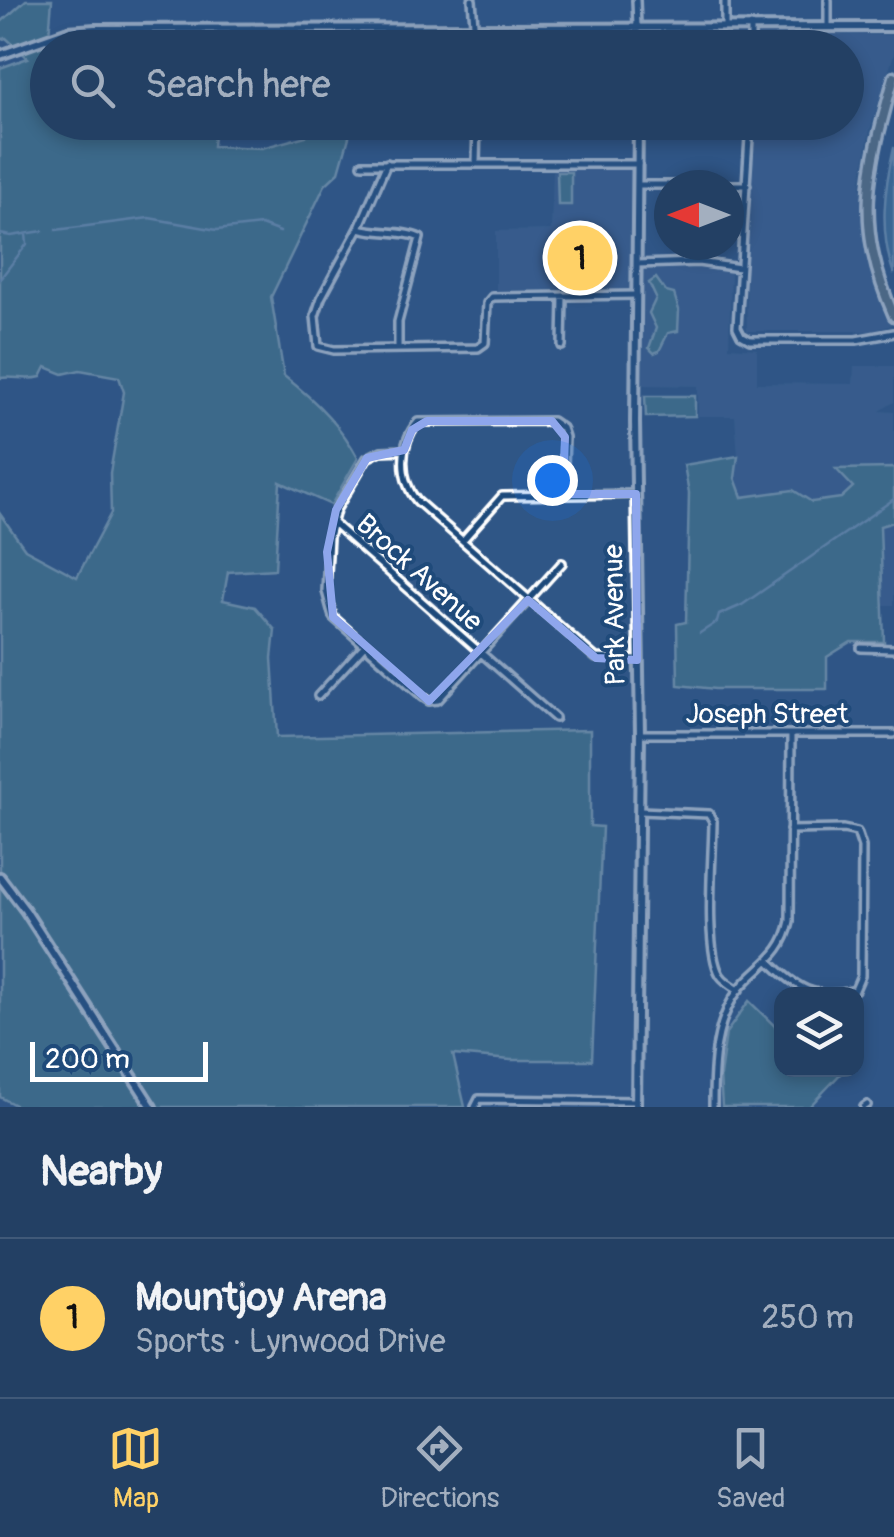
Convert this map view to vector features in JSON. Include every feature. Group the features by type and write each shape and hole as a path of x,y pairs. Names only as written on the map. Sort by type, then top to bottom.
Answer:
{"main road":[{"path":"894,77 869,175 867,212 874,263 894,316"}],"street":[{"path":"472,0 476,28"},
{"path":"636,0 636,30"},
{"path":"725,0 726,26"},
{"path":"828,0 828,26"},
{"path":"129,30 894,27"},
{"path":"0,55 30,44"},
{"path":"476,163 477,140"},
{"name":"Park Avenue","path":"636,1104 640,734 636,494 638,140"},
{"path":"749,140 737,327 741,335 750,340 856,340 894,333"},
{"path":"362,164 638,164"},
{"path":"386,164 359,228 321,298 315,316 318,346 334,350 478,348 485,343 487,303 492,297 637,296"},
{"path":"638,184 654,184"},
{"path":"359,228 420,238 398,322 398,348"},
{"path":"637,264 698,262 740,268"},
{"path":"562,346 563,296"},
{"path":"564,494 565,437 562,428 552,422 418,422 404,450 405,481 410,492 528,600 596,658 637,660"},
{"path":"404,450 381,450 368,458 332,522 327,552 328,608 364,646 429,701 438,700 562,563"},
{"path":"463,540 502,496 636,494"},
{"name":"Brock Avenue","path":"332,522 555,718"},
{"path":"318,696 364,646"},
{"path":"861,648 894,649"},
{"name":"Joseph Street","path":"640,734 894,734"},
{"path":"714,1107 718,1031 738,990 786,941 790,922 791,735"},
{"path":"639,811 710,814 712,938 722,978 738,990"},
{"path":"769,960 793,985 806,992 855,990 861,976 862,847 857,832 843,828 790,830"},
{"path":"0,877 152,1107"},
{"path":"475,1107 480,1099 636,1104"}],"highlighted area":[{"path":"427,421 552,421 565,437 563,494 636,494 637,660 596,658 528,600 429,701 333,617 327,552 336,510 367,458 404,450 412,430"}],"shaded area":[{"path":"864,35 894,35 894,54 870,130 861,181 861,211 871,275 892,325 873,331 747,331 753,140 864,140"},
{"path":"894,147 894,274 886,243 885,211"},
{"path":"553,168 632,168 630,290 496,291 496,231 551,230"},
{"path":"711,266 731,270 729,347 757,349 757,383 853,384 854,366 894,366 894,402 880,411 894,412 894,468 837,469 853,487 841,498 812,502 793,490 742,497 735,478 735,416 698,416 698,386 643,385 643,267"},
{"path":"894,522 894,605 884,605 880,525"}],"green space":[{"path":"26,0 52,0 50,30 30,30 30,140 214,140 213,146 262,148 291,140 348,140 339,172 325,185 271,297 284,376 326,413 358,458 331,505 280,482 275,569 228,572 223,600 255,607 275,630 272,658 277,737 590,730 590,826 602,827 592,1060 453,1055 465,1107 19,1107 0,1097 0,514 25,549 77,577 111,513 110,473 124,392 119,377 80,370 63,374 46,367 41,377 0,378 0,68 28,58 6,38 0,40 0,23"},
{"path":"557,172 571,172 571,205 558,205"},
{"path":"656,278 666,292 674,294 679,310 678,331 668,333 654,353 649,348 656,328 649,313 656,298 649,283"},
{"path":"645,396 695,396 695,416 646,417"},
{"path":"738,456 735,478 742,497 793,490 812,502 841,498 853,487 836,469 894,468 894,522 880,526 884,642 851,642 827,657 827,689 715,689 678,685 677,624 686,622 689,493 684,465"},
{"path":"749,1001 774,1025 774,1077 837,1077 809,1107 722,1107 720,1075 726,1033"}],"waterway":[{"path":"56,230 149,218 217,230 261,225 280,232"},
{"path":"0,234 43,231"},
{"path":"0,279 27,244 26,234"},
{"path":"700,633 717,622 719,615 742,605 894,499"}],"place":[{"name":"Mountjoy Arena","path":"580,258"}]}
